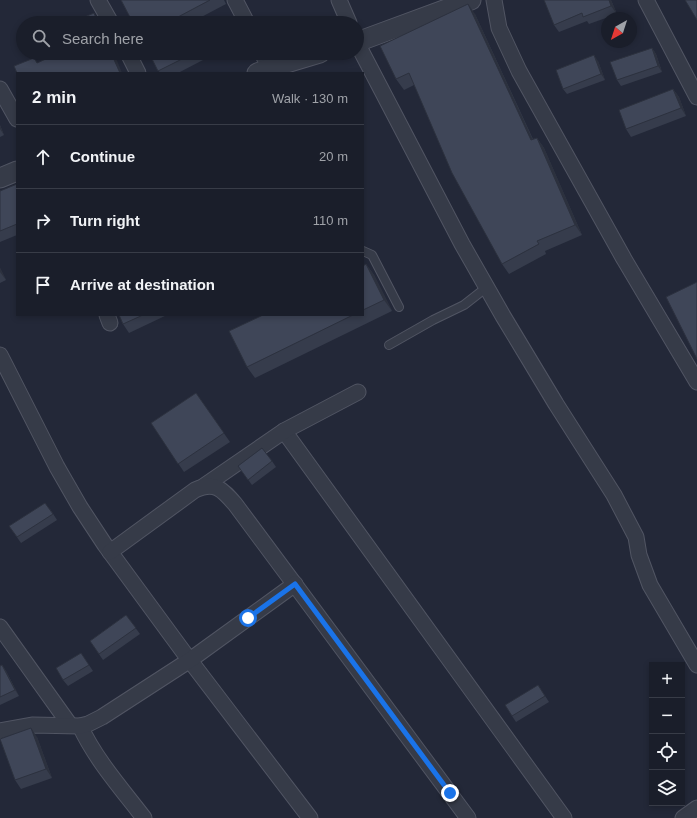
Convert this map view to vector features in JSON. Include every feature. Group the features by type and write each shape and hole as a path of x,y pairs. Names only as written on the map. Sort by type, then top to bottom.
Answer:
{"street":[{"path":"98,0 107,16"},
{"path":"235,0 243,16"},
{"path":"339,0 346,16"},
{"path":"364,39 471,0"},
{"path":"494,0 499,28 519,70 624,259 697,382"},
{"path":"646,0 697,97"},
{"path":"364,55 451,223 487,287 556,404 614,495 636,537 639,555 650,585 697,665"},
{"path":"132,60 138,72"},
{"path":"271,66 294,60"},
{"path":"0,89 16,117"},
{"path":"0,178 16,171"},
{"path":"0,355 65,481 80,507 110,552 310,818"},
{"path":"110,552 194,490 204,486 284,431 358,392"},
{"path":"284,431 564,818"},
{"path":"204,486 215,486 229,497 468,818"},
{"path":"0,731 32,725 75,726 88,724 102,717 190,660 295,584"},
{"path":"0,627 87,740 102,764 144,818"},
{"path":"683,818 697,808"}],"lane":[{"path":"364,251 372,255 399,307"},
{"path":"389,345 433,320 464,305 487,287"}],"building":[{"path":"121,0 210,0 180,16 129,16"},
{"path":"544,0 609,0 611,6 583,17 582,13 554,25"},
{"path":"685,0 697,0 697,20"},
{"path":"468,4 531,140 537,138 575,225 537,241 539,244 502,264 452,173 409,73 396,79 380,46"},
{"path":"94,13 95,16 87,16"},
{"path":"652,48 658,66 617,80 610,62"},
{"path":"594,55 601,74 563,89 556,70"},
{"path":"29,60 35,60 37,63 44,60 114,60 120,72 17,72 14,66"},
{"path":"152,60 180,60 158,71"},
{"path":"673,89 681,108 626,129 619,110"},
{"path":"16,184 16,224 0,231 0,191"},
{"path":"366,264 384,300 364,310 364,265"},
{"path":"697,282 697,359 666,297"},
{"path":"119,316 141,316 123,324"},
{"path":"261,316 351,316 247,367 229,331"},
{"path":"196,393 224,433 178,464 151,423"},
{"path":"262,448 272,461 248,480 238,466"},
{"path":"45,503 53,514 17,537 9,526"},
{"path":"126,615 136,628 99,654 90,641"},
{"path":"81,653 89,665 63,680 56,668"},
{"path":"2,665 15,690 0,697 0,666"},
{"path":"538,685 545,696 512,716 505,705"},
{"path":"31,728 46,769 15,780 0,739"}],"route":[{"path":"248,618 295,584 450,793"}]}
